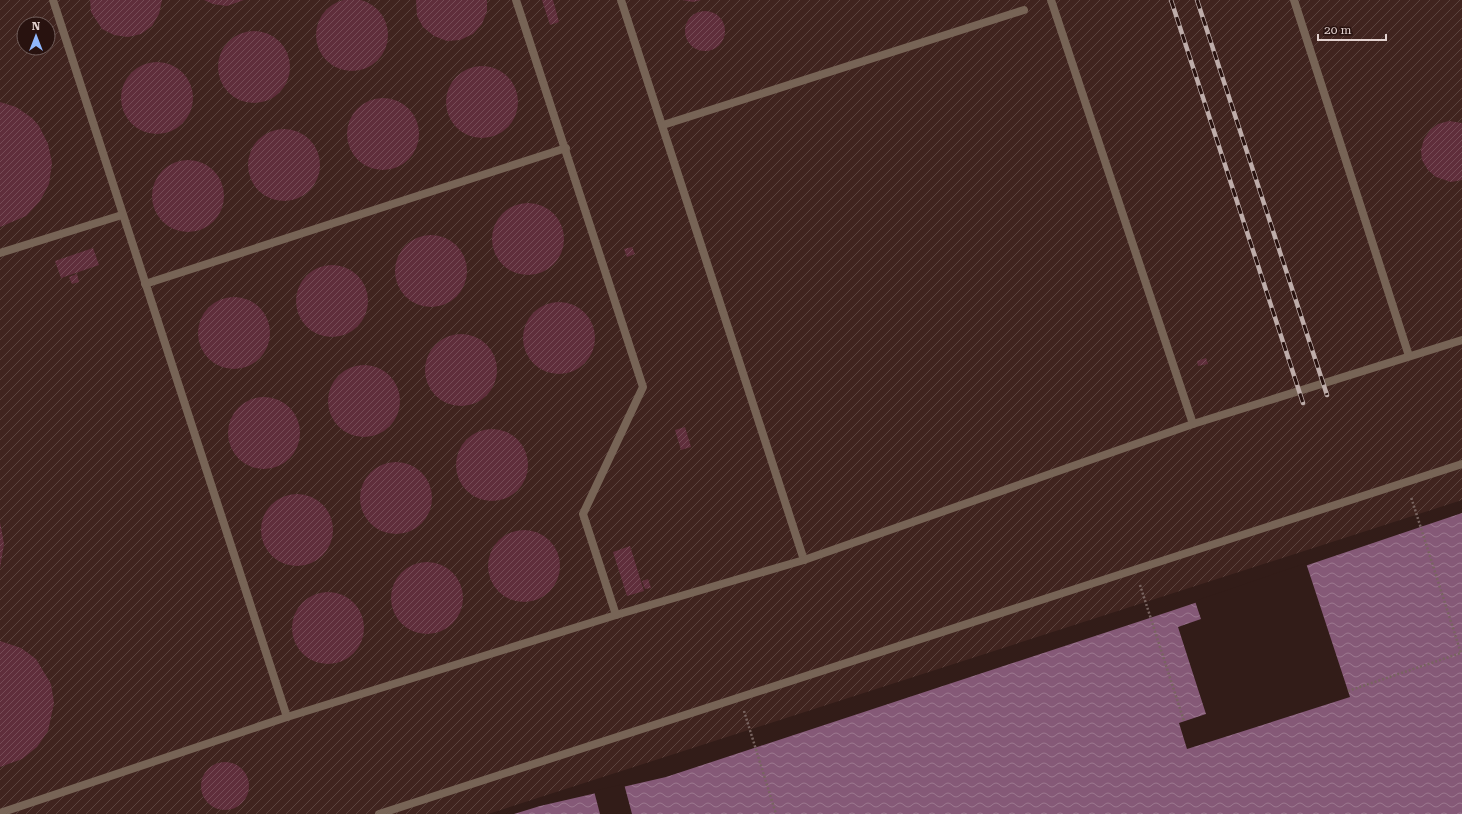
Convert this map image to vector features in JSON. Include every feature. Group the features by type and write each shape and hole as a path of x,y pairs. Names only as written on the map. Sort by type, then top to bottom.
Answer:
{"lane":[{"path":"53,0 287,717"},
{"path":"516,0 566,148 643,386 583,514 616,615"},
{"path":"621,0 804,560"},
{"path":"1051,0 1194,424"},
{"path":"1294,0 1409,356"},
{"path":"663,126 1024,10"},
{"path":"145,284 566,148"},
{"path":"0,253 122,215"},
{"path":"0,813 287,717 616,615 804,560 1194,424 1462,340"},
{"path":"379,814 1462,464"}],"path":[{"path":"1348,691 1461,652 1407,483"},
{"path":"1139,582 1184,721"},
{"path":"740,698 776,814"}],"shaded area":[{"path":"0,0 1462,0 1462,500 488,814 0,814"}],"water":[{"path":"1462,513 1462,814 514,814 540,806 666,777 1171,611"}],"pier":[{"path":"1306,563 1350,697 1187,749 1179,723 1206,714 1178,627 1201,619 1195,601"},
{"path":"624,784 632,814 600,814 594,791"}],"building":[{"path":"352,-1 372,5 382,15 388,35 382,55 372,65 352,71 332,65 322,55 316,35 322,15 332,5"},
{"path":"90,0 162,0 159,14 152,26 141,34 128,37 114,35 102,29 91,12"},
{"path":"204,0 244,0 227,6 213,4"},
{"path":"416,0 487,0 487,11 482,24 473,34 460,40 447,41 434,36 423,27 417,16"},
{"path":"542,0 553,0 559,22 550,25"},
{"path":"682,0 701,0 693,2"},
{"path":"701,11 709,11 716,14 722,20 725,31 722,42 716,48 709,51 701,51 694,48 688,42 685,35 685,27 688,20 694,14"},
{"path":"254,31 274,37 284,47 290,67 284,87 274,97 254,103 234,97 224,87 218,67 224,47 234,37"},
{"path":"157,62 171,65 183,72 190,84 193,98 190,112 183,124 171,131 157,134 143,131 131,124 124,112 121,98 124,84 131,72 143,65"},
{"path":"482,66 496,69 508,76 515,88 518,102 515,116 508,128 496,135 482,138 468,135 456,128 449,116 446,102 449,88 456,76 468,69"},
{"path":"383,98 403,104 413,114 419,134 413,154 403,164 383,170 363,164 353,154 347,134 353,114 363,104"},
{"path":"0,102 16,107 32,118 39,126 48,144 52,163 49,184 40,201 26,216 0,227"},
{"path":"1449,121 1462,123 1462,180 1451,182 1436,177 1428,170 1422,160 1421,150 1424,139 1430,130 1438,124"},
{"path":"284,129 304,135 314,145 320,165 314,185 304,195 284,201 264,195 254,185 248,165 254,145 264,135"},
{"path":"188,160 208,166 218,176 224,196 218,216 208,226 188,232 168,226 158,216 152,196 158,176 168,166"},
{"path":"528,203 542,206 554,213 561,225 564,239 561,253 554,265 542,272 528,275 514,272 502,265 495,253 492,239 495,225 502,213 514,206"},
{"path":"431,235 451,241 461,251 467,271 461,291 451,301 431,307 411,301 401,291 395,271 401,251 411,241"},
{"path":"632,247 635,254 627,257 624,249"},
{"path":"93,248 99,265 61,278 55,261"},
{"path":"332,265 352,271 362,281 368,301 362,321 352,331 332,337 312,331 302,321 296,301 302,281 312,271"},
{"path":"77,274 79,282 72,284 69,277"},
{"path":"234,297 248,300 260,307 267,319 270,333 267,347 260,359 248,366 234,369 220,366 208,359 201,347 198,333 201,319 208,307 220,300"},
{"path":"559,302 573,305 585,312 592,324 595,338 592,352 585,364 573,371 559,374 545,371 533,364 526,352 523,338 526,324 533,312 545,305"},
{"path":"461,334 475,337 487,344 494,356 497,370 494,384 487,396 475,403 461,406 447,403 435,396 428,384 425,370 428,356 435,344 447,337"},
{"path":"1206,358 1208,364 1198,366 1197,361"},
{"path":"364,365 384,371 394,381 400,401 394,421 384,431 364,437 344,431 334,421 328,401 334,381 344,371"},
{"path":"264,397 278,400 290,407 297,419 300,433 297,447 290,459 278,466 264,469 250,466 238,459 231,447 228,433 231,419 238,407 250,400"},
{"path":"685,427 691,447 681,450 675,430"},
{"path":"492,429 506,432 518,439 525,451 528,465 525,479 518,491 506,498 492,501 478,498 466,491 459,479 456,465 459,451 466,439 478,432"},
{"path":"396,462 416,468 426,478 432,498 426,518 416,528 396,534 376,528 366,518 360,498 366,478 376,468"},
{"path":"297,494 311,497 323,504 330,516 333,530 330,544 323,556 311,563 297,566 283,563 271,556 264,544 261,530 264,516 271,504 283,497"},
{"path":"0,522 4,544 0,568"},
{"path":"524,530 538,533 550,540 557,552 560,566 557,580 550,592 538,599 524,602 510,599 498,592 491,580 488,566 491,552 498,540 510,533"},
{"path":"630,546 644,591 627,596 613,552"},
{"path":"427,562 441,565 453,572 460,584 463,598 460,612 453,624 441,631 427,634 413,631 401,624 394,612 391,598 394,584 401,572 413,565"},
{"path":"648,579 651,588 645,589 642,581"},
{"path":"328,592 348,598 358,608 364,628 358,648 348,658 328,664 308,658 298,648 292,628 298,608 308,598"},
{"path":"0,641 21,648 36,659 51,684 54,703 48,731 37,747 22,759 0,767"},
{"path":"225,762 234,764 242,769 247,777 249,786 247,795 242,803 234,808 225,810 216,808 208,803 203,795 201,786 203,777 208,769 216,764"}],"railway":[{"path":"1171,0 1303,403"},
{"path":"1197,0 1327,395"}]}
